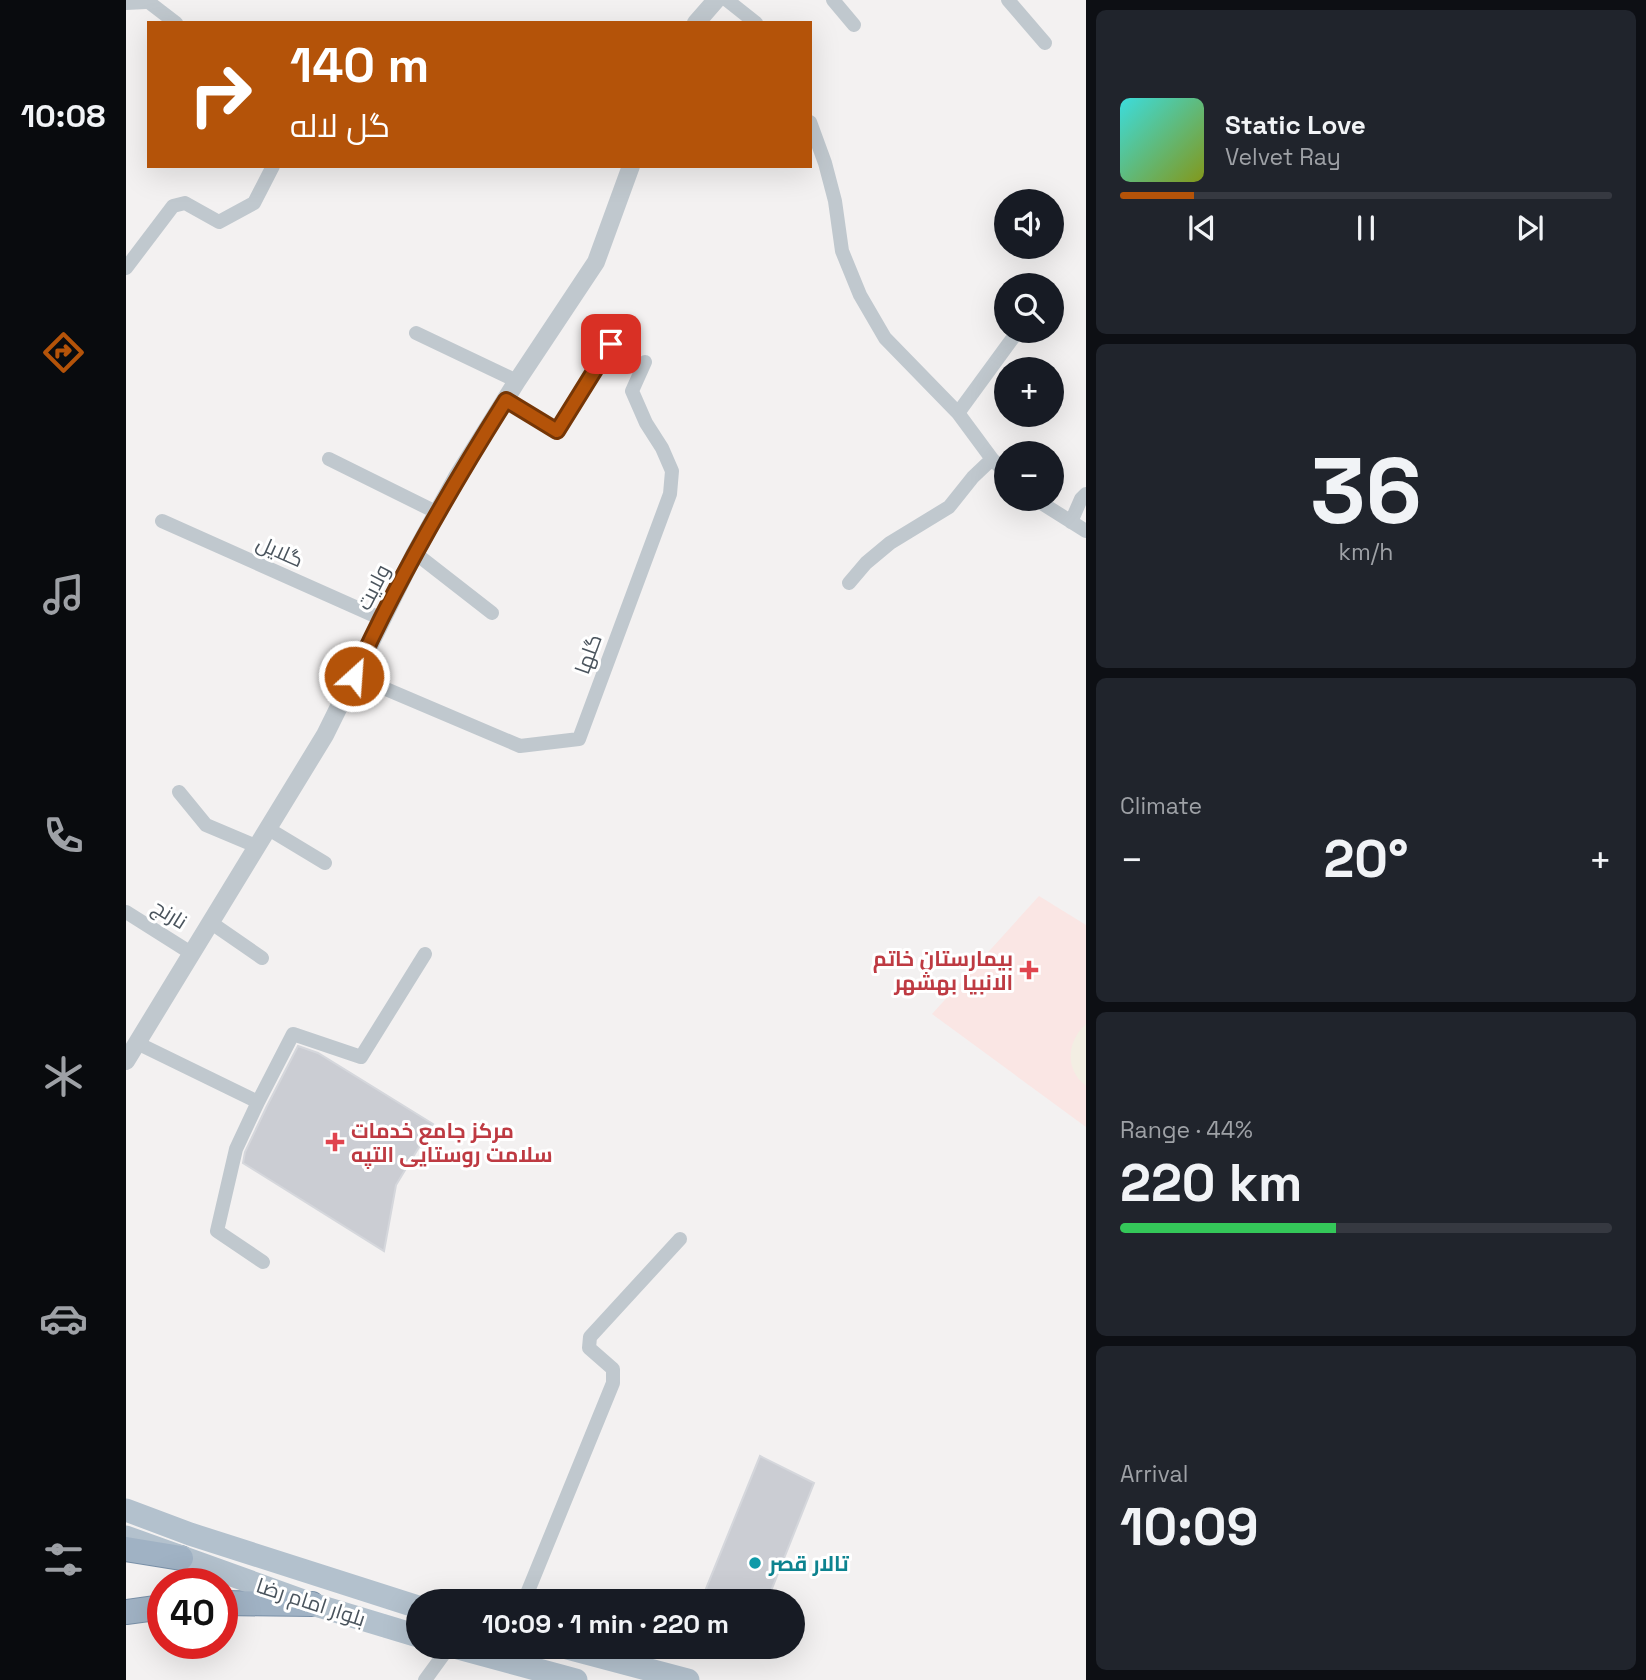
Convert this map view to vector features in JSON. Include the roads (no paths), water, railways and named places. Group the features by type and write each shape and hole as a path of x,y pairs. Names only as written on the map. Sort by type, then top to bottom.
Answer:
{"highway":[{"path":"126,1549 181,1558"},
{"path":"238,1604 312,1604"},
{"path":"126,1612 147,1609"}],"main road":[{"name":"بلوار امام رضا","path":"126,1510 216,1543 406,1603"},
{"name":"بلوار امام رضا","path":"126,1537 312,1604 406,1632"},
{"path":"496,1659 576,1680"},
{"path":"608,1659 688,1680"}],"street":[{"path":"126,1 146,0 173,21"},
{"path":"727,0 753,21"},
{"path":"833,0 855,25"},
{"path":"1008,0 1045,43"},
{"path":"812,127 835,201 842,251 860,295 885,338 958,413 992,459 949,507 890,543 866,563 849,583"},
{"path":"126,268 173,206 185,203 219,222 254,203 272,168"},
{"name":"ولایت","path":"126,1061 325,735 415,553 438,513 517,381 596,262 630,168"},
{"path":"416,333 517,381"},
{"path":"958,413 1009,343"},
{"path":"506,400 557,431 611,344"},
{"name":"گلها","path":"354,676 520,746 579,739 670,494 672,471 632,391 645,362"},
{"path":"329,460 438,513"},
{"path":"1071,522 1086,494"},
{"path":"1054,511 1086,531"},
{"name":"گلایل","path":"162,521 382,619"},
{"path":"415,553 492,613"},
{"path":"179,792 206,825 256,846"},
{"path":"267,828 325,863"},
{"name":"نارنج","path":"126,912 191,953"},
{"path":"210,922 262,958"},
{"path":"263,1262 217,1231 236,1149 293,1034 361,1058 425,954"},
{"path":"137,1044 258,1102"},
{"path":"529,1589 613,1383 613,1369 589,1348 590,1337 680,1239"},
{"path":"425,1680 442,1659"}],"place":[{"name":"بیمارستان خاتم الانبیا بهشهر","path":"1029,970"},
{"name":"مرکز جامع خدمات سلامت روستایی التپه","path":"335,1142"},
{"name":"تالار قصر","path":"755,1563"}]}
